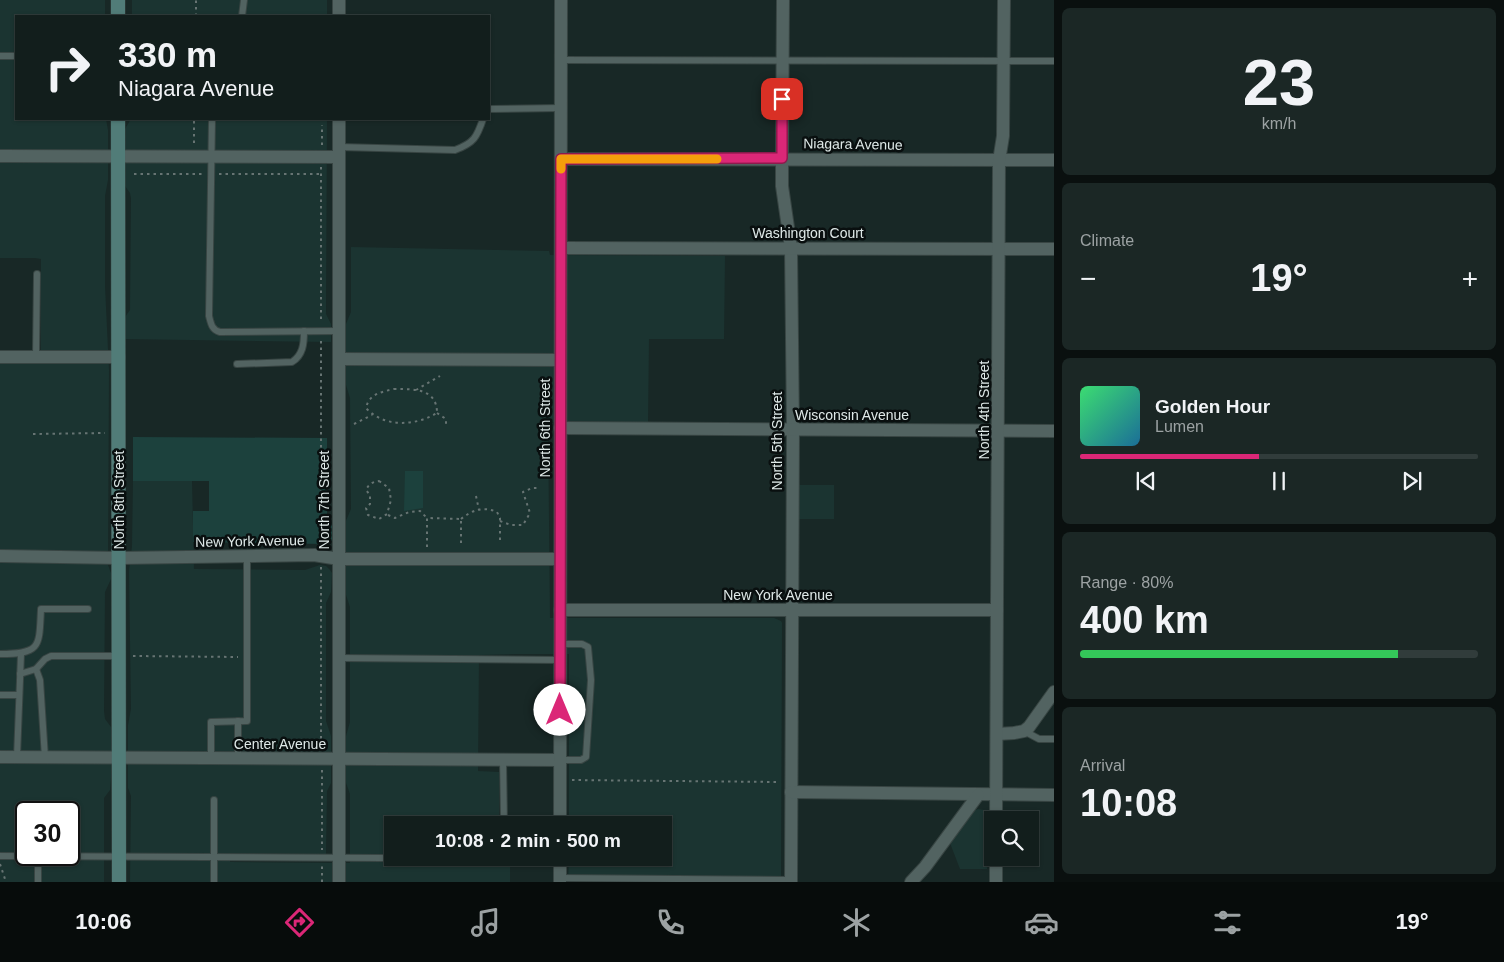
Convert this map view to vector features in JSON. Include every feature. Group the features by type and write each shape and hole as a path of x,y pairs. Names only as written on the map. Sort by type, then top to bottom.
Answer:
{"main road":[{"path":"118,0 118,15"},
{"name":"North 8th Street","path":"118,120 119,882"}],"street":[{"path":"339,0 339,15"},
{"name":"North 6th Street","path":"560,0 560,816"},
{"name":"North 5th Street","path":"783,0 782,186 791,248 793,430 790,881"},
{"name":"North 4th Street","path":"996,811 999,161 1003,136 1004,0"},
{"name":"North 7th Street","path":"339,120 339,882"},
{"path":"0,156 321,157 340,152"},
{"name":"Niagara Avenue","path":"561,159 1054,160"},
{"name":"Washington Court","path":"561,248 1054,249"},
{"path":"0,357 119,358"},
{"path":"339,359 560,360"},
{"name":"Wisconsin Avenue","path":"560,428 1054,431"},
{"name":"New York Avenue","path":"0,556 119,558 321,556 338,559 560,559"},
{"name":"New York Avenue","path":"560,610 997,610"},
{"path":"997,734 1024,731 1029,727 1054,692"},
{"name":"Center Avenue","path":"0,758 560,760"},
{"path":"791,792 1054,795"},
{"path":"910,882 928,864 978,795"},
{"path":"560,866 560,880"},
{"path":"996,866 996,882"}],"lane":[{"path":"242,15 244,0"},
{"path":"0,56 15,56"},
{"path":"560,60 1054,61"},
{"path":"490,109 561,108"},
{"path":"212,120 208,316 211,326 220,332 339,331"},
{"path":"340,152 455,150 468,145 478,134 483,120"},
{"path":"36,357 37,274"},
{"path":"237,364 292,362 301,352 304,344 304,331"},
{"path":"211,758 211,722 247,721 247,556"},
{"path":"0,654 21,654 35,647 39,642 41,608 88,608"},
{"path":"560,644 580,644 588,647 591,680 586,757 582,760 560,760"},
{"path":"17,758 21,654"},
{"path":"20,674 36,669 45,659 51,656 119,656"},
{"path":"338,658 560,660"},
{"path":"36,669 40,680 45,758"},
{"path":"0,694 18,695"},
{"path":"238,722 238,758"},
{"path":"1024,731 1039,739 1054,740"},
{"path":"503,760 504,816"},
{"path":"214,800 214,882"},
{"path":"0,856 15,856"},
{"path":"80,857 384,859"},
{"path":"38,866 38,882"},
{"path":"560,880 790,881"}],"path":[{"path":"196,0 196,15"},
{"path":"194,120 194,143"},
{"path":"322,125 322,882"},
{"path":"134,174 321,174"},
{"path":"416,390 440,376"},
{"path":"394,389 416,390 433,397 437,405 437,413 426,420 414,423 395,423 372,415 366,408 368,400 374,394 394,389"},
{"path":"437,413 446,419 446,425"},
{"path":"354,424 372,415"},
{"path":"33,434 105,433"},
{"path":"379,481 389,488 391,500 387,514 379,519 368,515 366,508 370,504 370,495 366,490 368,485 373,482 379,481"},
{"path":"500,521 523,525 530,513 523,492 532,488 540,488"},
{"path":"476,496 479,510"},
{"path":"387,514 395,518 409,512 420,511 427,518 461,519 471,511 493,510 497,512 500,521 500,541"},
{"path":"427,518 427,559"},
{"path":"461,519 461,559"},
{"path":"133,656 246,657"},
{"path":"560,778 576,780 778,782"},
{"path":"0,864 6,882"}],"shaded area":[{"path":"0,0 105,0 105,15 15,15 15,120 106,120 108,130 108,180 105,196 105,286 109,370 108,565 111,579 105,592 104,711 105,719 111,727 111,778 110,790 104,798 104,882 0,882 0,361 41,360 41,259 0,258"},
{"path":"132,0 327,0 327,15 132,15"},
{"path":"130,120 327,120 326,314 331,324 331,342 124,339 125,317 130,310 131,198 125,186 125,129"},
{"path":"351,247 549,251 550,255 725,256 724,339 649,339 648,422 548,422 550,618 774,618 781,621 781,882 568,882 569,866 672,866 672,816 569,816 569,654 516,654 479,655 478,771 499,772 499,816 384,816 384,866 510,866 510,882 130,882 131,796 128,788 128,725 131,709 129,571 132,546 133,481 192,481 194,569 305,570 320,565 326,566 332,573 331,592 326,603 326,721 331,736 331,783 327,791 326,854 230,853 230,862 350,863 350,794 345,780 346,736 350,722 350,607 345,592 345,523 351,509 350,398 346,385 346,324 351,312"},
{"path":"133,437 327,438 327,519 333,527 333,540 327,544 193,542 193,511 209,511 209,481 133,481"},
{"path":"405,471 423,471 423,508 404,511"},
{"path":"799,485 834,485 834,519 799,519"},
{"path":"978,809 984,811 984,866 987,866 987,869 960,869 950,843 973,811"}],"slow traffic":[{"path":"561,169 561,159 717,159"}],"route":[{"path":"560,710 561,159 782,158 782,99"}]}
